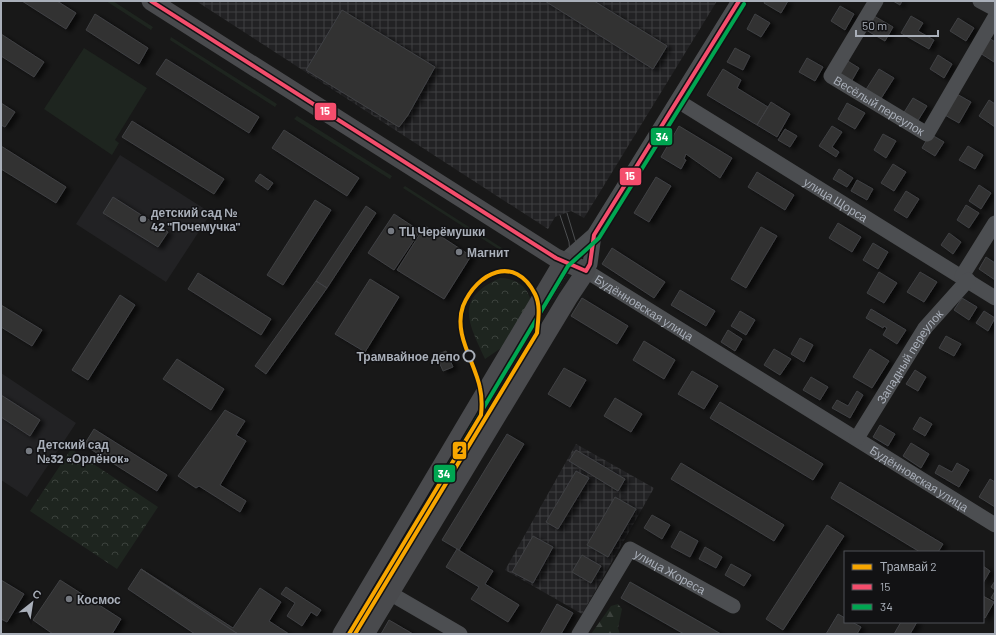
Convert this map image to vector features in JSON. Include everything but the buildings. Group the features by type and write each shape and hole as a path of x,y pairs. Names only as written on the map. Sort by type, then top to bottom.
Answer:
{"main road":[{"name":"Будённовская улица","path":"151,1 562,262 586,271"},
{"path":"342,634 373,584 562,262"},
{"path":"365,634 568,298 586,271"}],"street":[{"path":"562,262 594,235 739,1"},
{"name":"Весёлый переулок","path":"876,1 831,76 927,134 995,17"},
{"path":"980,1 995,9"},
{"name":"улица Щорса","path":"678,101 995,298"},
{"name":"Западный переулок","path":"857,438 925,328 965,278 995,223"},
{"path":"586,271 590,264 594,235"},
{"name":"Будённовская улица","path":"586,271 995,525"},
{"name":"улица Жореса","path":"579,634 630,549 734,606"},
{"path":"373,584 460,634"}],"shaded area":[{"path":"196,1 717,1 584,218 571,211 555,217 548,229"},
{"name":"детский сад № 42 \"Почемучка\"","path":"120,155 211,213 166,282 76,224"},
{"name":"Детский сад №32 «Орлёнок»","path":"1,373 76,423 27,497 1,480"},
{"path":"576,444 654,488 582,614 505,570"}],"green space":[{"path":"106,1 113,1 153,27 151,30"},
{"path":"171,37 277,104 275,107 170,40"},
{"path":"84,48 147,88 115,140 119,143 112,155 44,109"},
{"path":"297,116 392,176 390,179 294,119"},
{"path":"405,186 505,250 503,252 403,188"},
{"path":"500,278 516,281 524,287 531,302 507,344 485,359 470,323 469,312 471,303 476,294 485,286"},
{"path":"71,449 158,507 117,569 30,511"},
{"path":"618,604 622,609 618,628 620,634 591,634 611,606"}],"tram line":[{"path":"567,213 576,243 576,267"},
{"path":"481,415 571,267 569,242 560,215"},
{"name":"2","path":"349,634 481,415 482,402 480,388 466,348 461,327 463,306 469,294 477,284 487,277 497,272 507,271 517,274 527,282 537,299 539,313 537,333 355,634"}],"transit line":[{"name":"15","path":"151,1 556,258 586,271 590,264 594,235 739,1"},
{"name":"34","path":"349,634 568,266 599,238 744,4"}],"place":[{"name":"детский сад № 42 \"Почемучка\"","path":"143,219"},
{"name":"ТЦ Черёмушки","path":"391,231"},
{"name":"Магнит","path":"459,252"},
{"name":"Трамвайное депо","path":"469,356"},
{"name":"Детский сад №32 «Орлёнок»","path":"29,451"},
{"name":"Космос","path":"69,599"}]}
